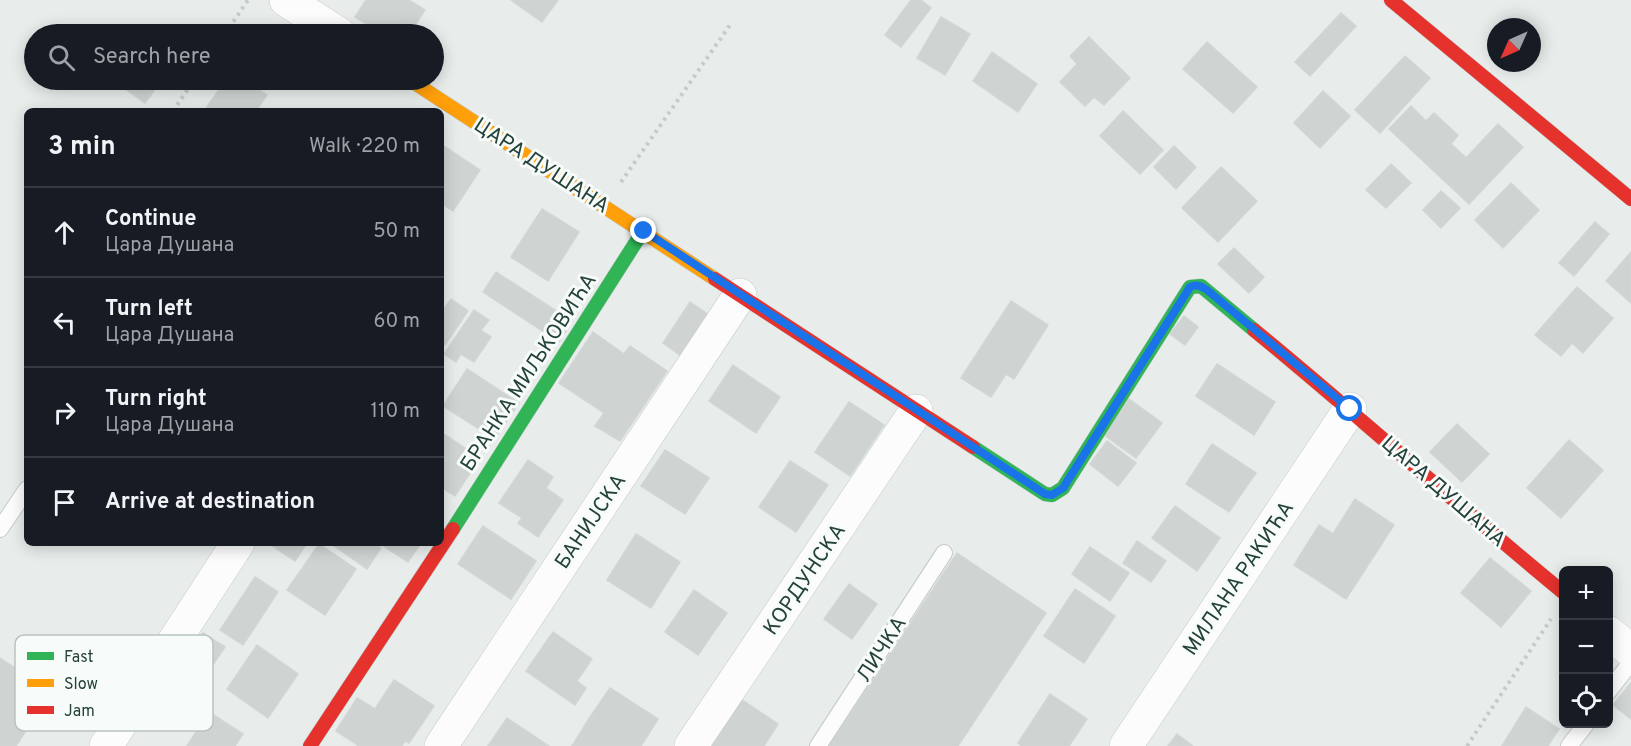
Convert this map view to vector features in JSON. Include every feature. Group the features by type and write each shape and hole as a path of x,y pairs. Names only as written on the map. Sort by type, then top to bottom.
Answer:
{"street":[{"path":"286,0 323,24"},
{"path":"1391,0 1631,199"},
{"name":"ЦАРА ДУШАНА","path":"425,90 1045,494 1052,495 1063,488 1190,287 1201,286 1350,409 1559,590"},
{"name":"БРАНКА МИЉКОВИЋА","path":"444,543 644,231"},
{"name":"БАНИЈСКА","path":"441,746 740,295"},
{"name":"МИЛАНА РАКИЋА","path":"1126,746 1350,409"},
{"name":"КОРДУНСКА","path":"692,746 916,411"},
{"path":"178,635 236,546"},
{"name":"БРАНКА МИЉКОВИЋА","path":"310,746 442,546"},
{"path":"1613,636 1631,651"},
{"path":"106,746 116,731"}],"lane":[{"path":"0,529 24,493"},
{"name":"ЛИЧКА","path":"818,746 944,553"},
{"path":"1613,685 1631,662"},
{"path":"1569,746 1582,728"}],"path":[{"path":"232,24 248,0"},
{"path":"605,206 730,25"},
{"path":"175,108 187,90"},
{"path":"1467,746 1557,610"}],"building":[{"path":"366,0 409,0 425,10 416,24 367,24 355,17"},
{"path":"511,0 558,0 542,22"},
{"path":"911,0 921,0 931,8 901,47 885,35"},
{"path":"1341,13 1356,26 1310,76 1295,62"},
{"path":"941,17 970,34 945,75 917,58"},
{"path":"1089,37 1130,78 1104,105 1094,97 1085,106 1060,82 1077,64 1070,56"},
{"path":"1207,42 1257,87 1233,113 1183,69"},
{"path":"992,52 1037,84 1018,112 973,81"},
{"path":"1405,56 1430,78 1380,133 1355,110"},
{"path":"127,90 155,90 145,103"},
{"path":"219,90 259,90 267,95 258,108 206,108"},
{"path":"1323,91 1350,116 1320,148 1294,123"},
{"path":"1411,106 1426,121 1434,113 1458,135 1451,144 1474,165 1452,188 1389,129"},
{"path":"1123,111 1163,150 1140,174 1100,136"},
{"path":"1498,124 1523,147 1469,204 1452,188 1474,165 1466,158"},
{"path":"444,146 480,170 453,211 444,205"},
{"path":"1174,146 1196,167 1176,189 1154,167"},
{"path":"1391,164 1411,183 1386,208 1366,190"},
{"path":"1221,167 1257,201 1218,242 1182,208"},
{"path":"1511,183 1539,210 1503,248 1475,220"},
{"path":"1441,191 1460,208 1441,228 1423,210"},
{"path":"542,209 579,232 548,281 511,257"},
{"path":"1595,222 1609,234 1574,276 1559,263"},
{"path":"1234,248 1264,277 1249,293 1218,264"},
{"path":"1631,252 1631,303 1606,281"},
{"path":"496,272 572,321 559,342 483,292"},
{"path":"1577,287 1613,318 1583,353 1572,343 1561,356 1535,335"},
{"path":"451,299 468,311 445,345 444,344 444,309"},
{"path":"1011,301 1048,325 1014,379 1006,374 991,397 961,378"},
{"path":"690,302 712,317 684,358 663,343"},
{"path":"474,310 489,320 481,330 491,337 474,362 461,354 456,362 444,354"},
{"path":"1184,316 1198,327 1185,345 1170,334"},
{"path":"593,332 624,354 630,346 667,371 620,441 595,426 604,413 559,383"},
{"path":"1217,364 1275,402 1254,435 1196,396"},
{"path":"733,365 780,397 756,433 709,401"},
{"path":"467,369 519,403 495,439 444,407"},
{"path":"1129,399 1162,423 1136,458 1103,434"},
{"path":"849,402 884,425 850,476 815,452"},
{"path":"1457,424 1489,454 1462,482 1430,452"},
{"path":"444,434 480,458 455,496 444,489"},
{"path":"1569,440 1603,470 1561,518 1527,488"},
{"path":"1107,441 1136,463 1118,486 1090,464"},
{"path":"1212,444 1256,473 1242,493 1199,464"},
{"path":"665,450 709,478 685,514 641,486"},
{"path":"528,460 553,477 546,488 563,500 538,537 518,523 522,518 499,503"},
{"path":"790,461 828,485 796,532 759,507"},
{"path":"1199,464 1242,493 1229,512 1186,484"},
{"path":"1355,499 1394,525 1346,599 1294,565 1319,525 1333,534"},
{"path":"1175,506 1220,538 1197,571 1152,538"},
{"path":"483,526 536,561 511,599 458,564"},
{"path":"636,534 680,562 651,608 607,580"},
{"path":"1137,541 1166,561 1151,582 1123,563"},
{"path":"272,546 305,546 295,561"},
{"path":"318,546 322,546 356,569 325,615 287,590"},
{"path":"334,546 378,546 381,548 367,569"},
{"path":"384,546 419,546 408,562"},
{"path":"1090,547 1129,573 1110,601 1072,574"},
{"path":"957,553 1046,613 958,746 829,746"},
{"path":"1490,558 1531,591 1501,627 1461,593"},
{"path":"255,577 278,592 243,645 220,630"},
{"path":"849,584 877,604 852,639 824,619"},
{"path":"1075,589 1115,616 1084,663 1044,636"},
{"path":"694,590 727,613 698,655 665,632"},
{"path":"553,632 592,659 577,681 586,688 575,705 526,671"},
{"path":"213,639 225,647 213,665"},
{"path":"257,645 298,674 268,718 227,689"},
{"path":"0,658 15,668 15,731 26,731 16,746 0,746"},
{"path":"394,680 434,706 409,743 405,741 402,746 359,746 336,731 357,698 375,709"},
{"path":"1631,683 1631,719 1613,705"},
{"path":"610,688 658,719 641,746 634,746 590,717"},
{"path":"1050,694 1087,719 1069,746 1022,746 1018,743"},
{"path":"741,699 778,724 764,746 724,746 714,739"},
{"path":"1526,707 1559,729 1548,746 1502,746"},
{"path":"213,715 243,734 235,746 187,746 197,731 213,731"},
{"path":"590,717 634,746 572,746"},
{"path":"507,718 549,746 488,746"},
{"path":"1177,734 1193,746 1168,746"},
{"path":"714,739 724,746 710,746"}],"traffic: fast":[{"path":"453,529 643,231"},
{"path":"973,447 1045,494 1052,495 1063,488 1190,287 1201,286 1254,330"}],"traffic: slow":[{"path":"425,90 715,279"}],"traffic: jam":[{"path":"1391,0 1631,199"},
{"path":"715,279 973,447"},
{"path":"1254,330 1559,589"},
{"path":"444,543 453,529"},
{"path":"310,746 442,546"}],"route":[{"path":"644,231 1045,494 1052,495 1063,488 1190,287 1195,285 1207,290 1350,409"}]}
